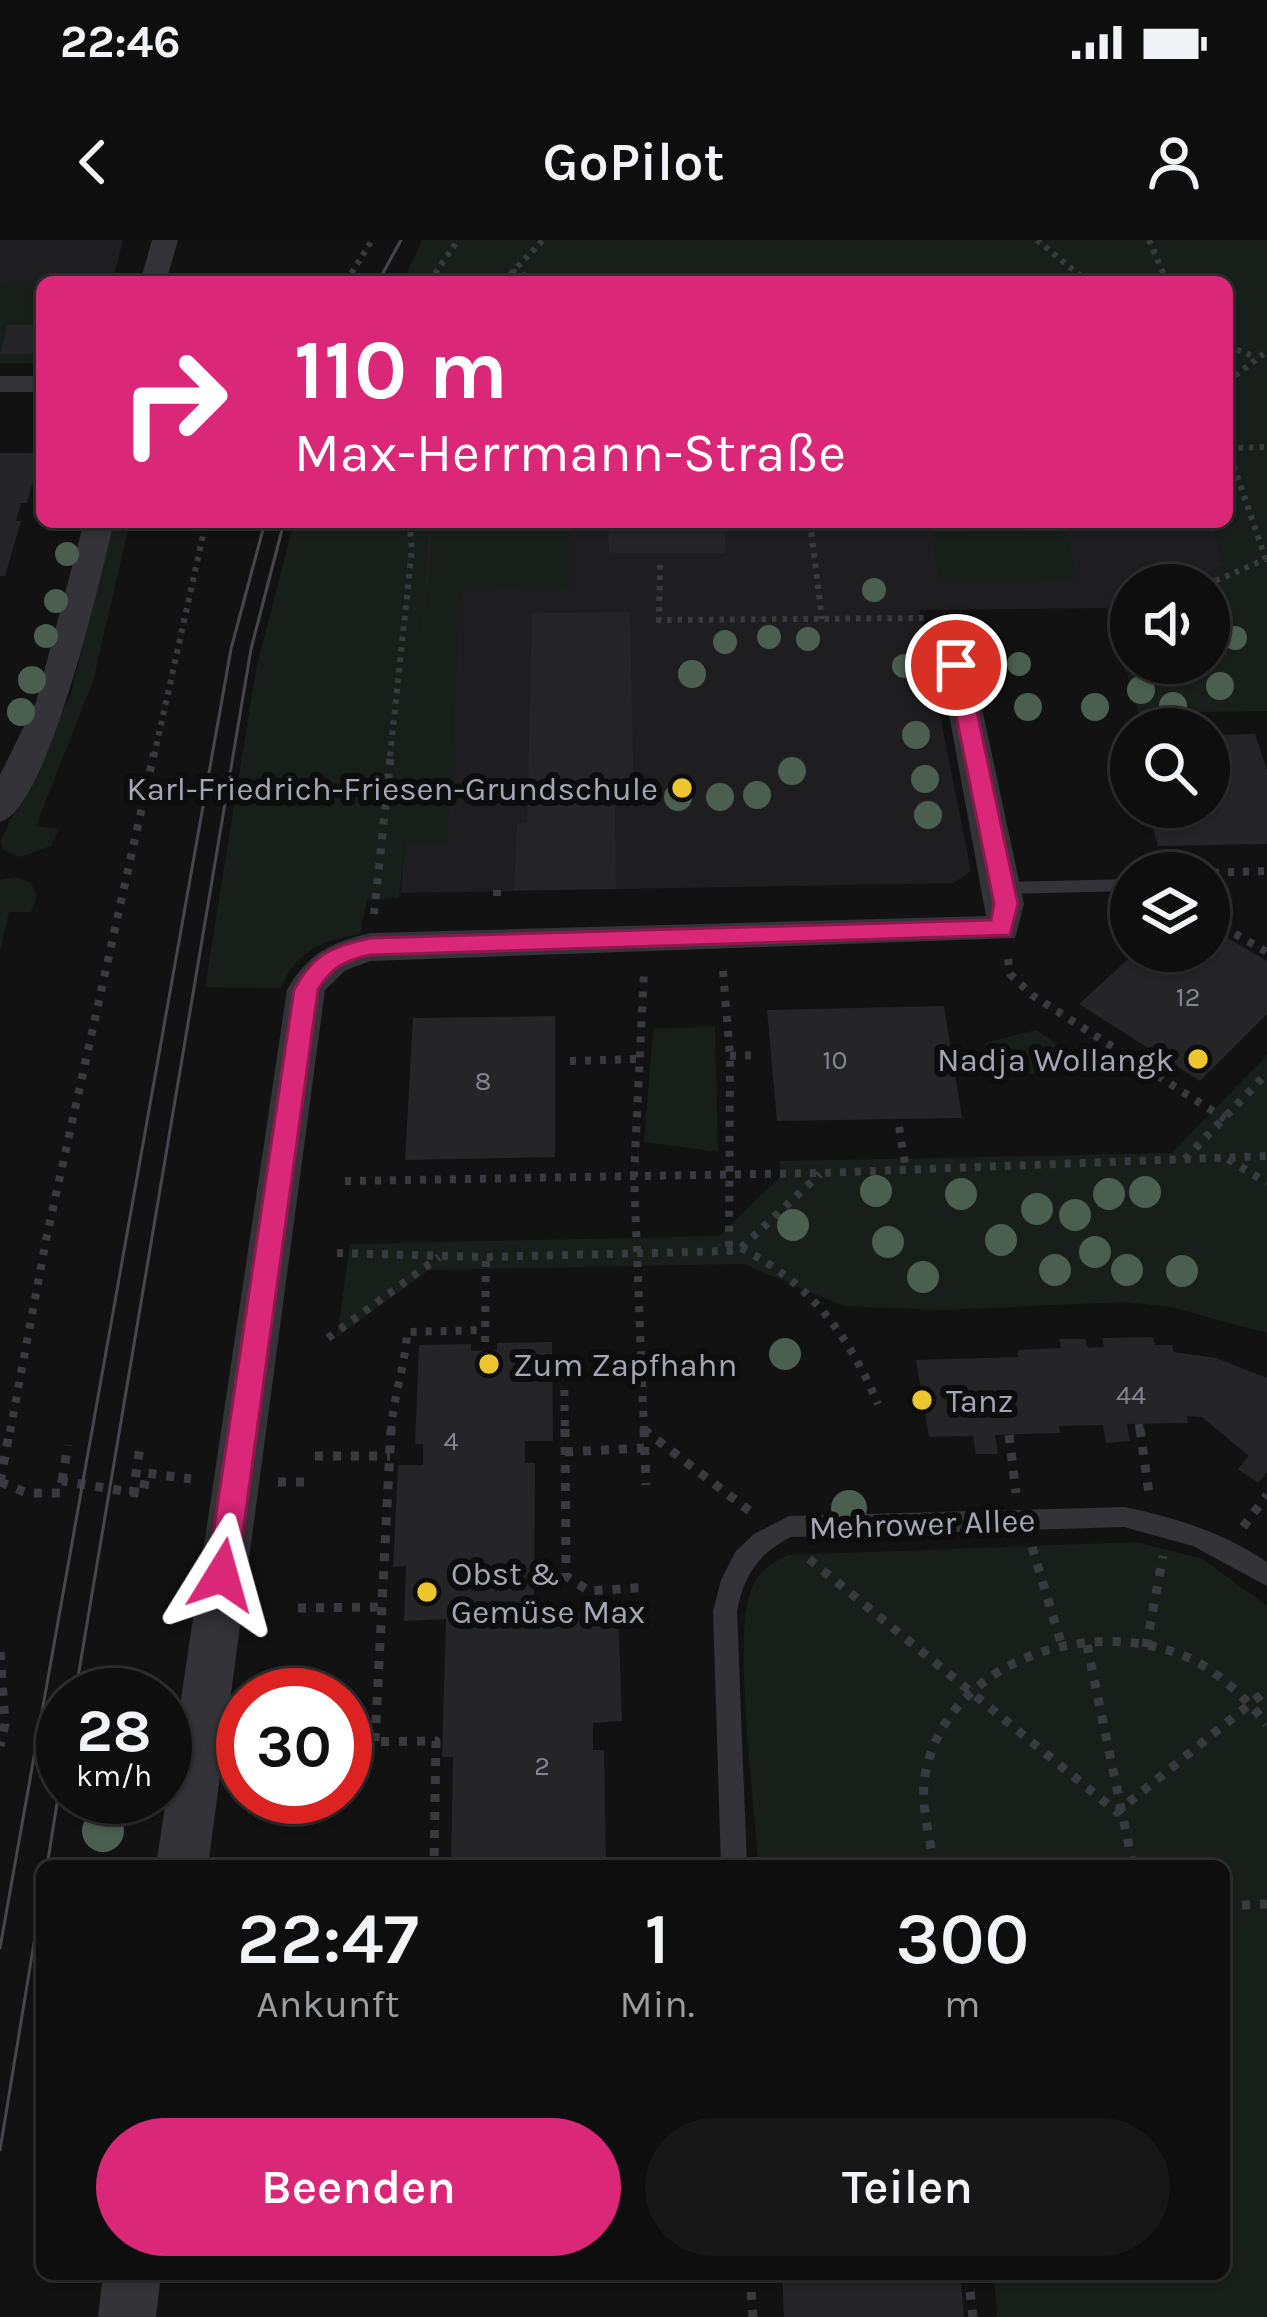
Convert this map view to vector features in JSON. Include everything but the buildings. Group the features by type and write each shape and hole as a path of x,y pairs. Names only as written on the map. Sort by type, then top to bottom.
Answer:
{"street":[{"path":"156,276 165,240"},
{"path":"0,384 36,384"},
{"path":"0,810 52,701 98,528"},
{"path":"183,1860 306,990 318,968 340,953 371,946 1002,929 1008,917 1003,887 940,628"},
{"path":"127,2317 131,2280"}],"lane":[{"path":"1003,887 1110,885"},
{"name":"Mehrower Allee","path":"734,1860 725,1611 730,1583 753,1543 789,1527 1124,1517 1155,1523 1238,1553 1267,1575"}],"path":[{"path":"350,276 372,240"},
{"path":"433,276 458,240"},
{"path":"508,276 543,240"},
{"path":"1037,240 1081,276"},
{"path":"1149,240 1164,276"},
{"path":"512,271 527,276"},
{"path":"1233,348 1256,358"},
{"path":"1233,377 1267,352"},
{"path":"1233,447 1267,447"},
{"path":"1230,575 1266,561 1233,465"},
{"path":"68,1445 60,1493 27,1493 0,1482 47,1235 205,528"},
{"path":"371,946 410,528"},
{"path":"811,528 822,619"},
{"path":"660,565 659,620 822,619 940,628"},
{"path":"1230,873 1267,872"},
{"path":"496,890 497,903"},
{"path":"1002,929 1010,974 1032,995 1225,1119"},
{"path":"1230,931 1267,952"},
{"path":"721,935 730,1056 729,1251"},
{"path":"644,936 634,1176 646,1485"},
{"path":"730,1056 758,1055"},
{"path":"570,1061 638,1059"},
{"path":"1184,1160 1267,1073"},
{"path":"899,1127 906,1170"},
{"path":"345,1181 821,1173 1267,1156"},
{"path":"1227,1158 1267,1183"},
{"path":"337,1253 486,1257 729,1251 741,1248 821,1173"},
{"path":"741,1248 801,1282 832,1316 856,1348 878,1404"},
{"path":"328,1338 440,1256"},
{"path":"434,1860 436,1741 375,1742 393,1392 404,1377 406,1332 485,1336 486,1257"},
{"path":"564,1375 566,1576 589,1591 648,1587"},
{"path":"1139,1424 1155,1523"},
{"path":"643,1429 777,1532 1117,1812"},
{"path":"1009,1435 1010,1474 1062,1646"},
{"path":"134,1495 140,1446"},
{"path":"565,1452 644,1448"},
{"path":"315,1456 389,1456"},
{"path":"62,1481 81,1481 107,1495 143,1495 146,1473 155,1473"},
{"path":"1146,1646 1156,1596"},
{"path":"298,1608 381,1606"},
{"path":"1087,1644 1117,1812 1131,1860"},
{"path":"933,1860 924,1776 937,1734 970,1692 1023,1657 1087,1644 1146,1646 1178,1653 1251,1704 1267,1724"},
{"path":"0,1652 4,1724 0,1746"},
{"path":"1117,1812 1267,1690"},
{"path":"1230,1906 1267,1904"},
{"path":"751,2280 753,2317"},
{"path":"969,2280 973,2317"}],"shaded area":[{"path":"0,240 123,240 114,276 36,276 36,283 0,284"},
{"path":"422,240 1267,240 1267,711 1137,708 1130,684 1230,684 1230,564 1224,564 1214,528 1233,528 1233,276 406,276"},
{"path":"36,283 36,363 0,363 0,284"},
{"path":"111,528 129,528 93,681 36,826 59,829 51,846 20,857 3,850 1,840 71,694"},
{"path":"292,528 429,528 413,755 432,528 572,528 572,589 461,591 447,843 405,843 399,898 367,900 360,934 312,949 294,965 281,988 205,987 256,669"},
{"name":"Karl-Friedrich-Friesen-Grundschule","path":"429,528 1214,528 1224,564 1110,564 1107,608 919,610 971,871 954,883 401,893"},
{"path":"1066,531 1078,581 940,582 931,532"},
{"path":"16,877 31,883 37,896 31,912 9,912 0,951 0,880"},
{"path":"715,1026 718,1152 644,1142 653,1029"},
{"path":"1036,1030 1101,1073 987,1074 985,1043"},
{"path":"1267,1055 1267,1333 1170,1307 1124,1302 943,1310 843,1306 744,1264 429,1270 337,1337 350,1244 719,1236 781,1176 780,1161 1172,1153"},
{"path":"1135,1542 1203,1559 1267,1606 1267,2317 997,2317 994,2280 1230,2280 1230,1860 758,1860 744,1686 745,1617 756,1579 788,1555"}],"tram line":[{"path":"381,276 401,240"},
{"path":"0,1948 231,649 263,528"},
{"path":"80,1668 251,649 282,528"},
{"path":"48,1860 54,1824"},
{"path":"0,2150 36,1931"}],"place":[{"name":"Karl-Friedrich-Friesen-Grundschule","path":"682,788"},
{"name":"Nadja Wollangk","path":"1198,1059"},
{"name":"Zum Zapfhahn","path":"489,1364"},
{"name":"Tanz","path":"922,1400"},
{"name":"Obst & Gemüse Max","path":"427,1592"}],"route":[{"path":"222,1575 306,990 318,968 340,953 371,946 1002,929 1008,917 1006,904 956,665"}]}
